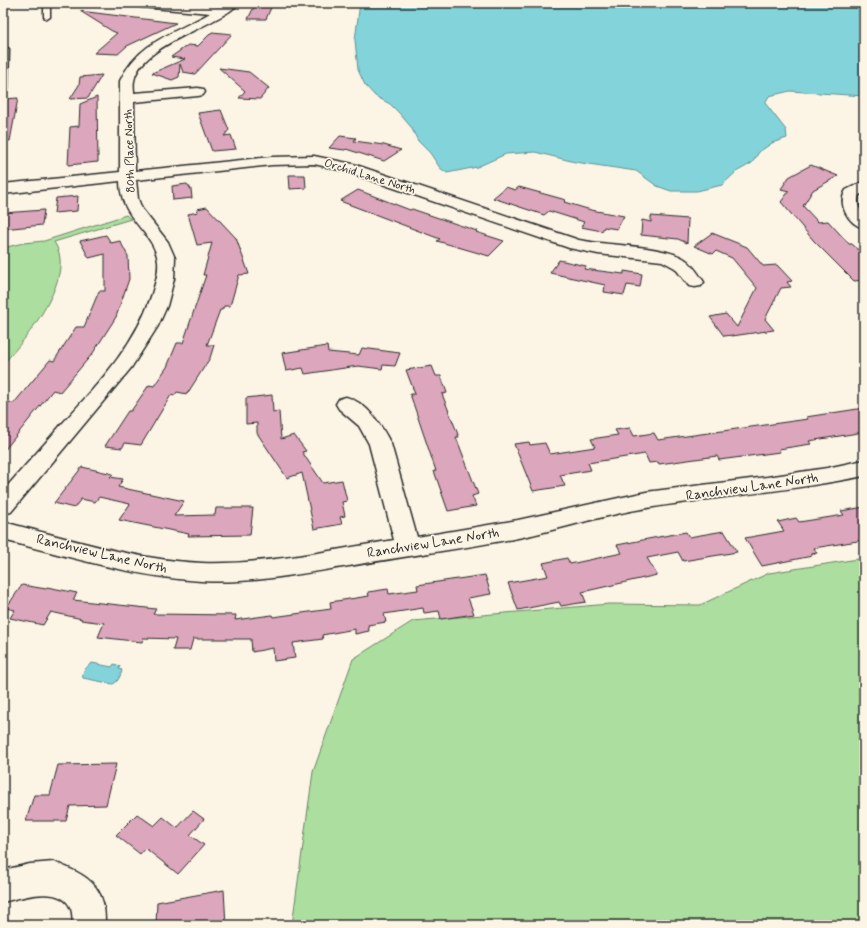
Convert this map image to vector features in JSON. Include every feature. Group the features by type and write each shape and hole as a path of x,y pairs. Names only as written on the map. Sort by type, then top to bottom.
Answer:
{"street":[{"path":"141,4 228,7"},
{"name":"80th Place North","path":"3,506 113,380 134,350 148,326 161,298 166,276 167,259 161,243 131,203 128,187 127,81 129,72 136,62 147,52 228,7"},
{"path":"128,98 198,92"},
{"name":"Orchid Lane North","path":"3,189 272,161 306,160 331,162 575,244 667,257 681,264 695,282"},
{"path":"864,186 852,193 849,201 853,212 864,223"},
{"path":"346,404 362,415 373,428 380,444 408,546"},
{"name":"Ranchview Lane North","path":"3,531 119,560 160,568 202,572 247,571 292,566 518,529 646,500 767,486 864,468"},
{"path":"3,886 30,880 54,878 74,887 87,903 89,925"}],"lane":[{"path":"47,17 48,3"},
{"path":"3,91 5,89 6,48"}],"green space":[{"path":"126,215 131,219 54,242 60,256 59,272 54,289 36,323 3,364 3,248 23,243 44,241"},
{"path":"864,558 864,925 292,925 313,772 353,659 413,621 609,604 700,605 769,573"}],"water":[{"path":"360,3 864,3 864,96 790,91 769,96 765,103 786,130 787,138 772,143 759,152 752,163 736,172 722,185 697,191 671,191 657,186 636,171 575,162 535,152 506,154 477,167 447,173 440,168 430,153 418,141 411,127 399,113 390,104 375,96 365,85 358,70 355,40"},
{"path":"92,663 112,667 114,664 120,666 119,669 122,670 121,674 113,684 83,678 85,670"}],"building":[{"path":"256,3 273,3 266,19 248,19"},
{"path":"80,11 176,23 127,46 118,54 94,53 117,33"},
{"path":"212,32 232,34 195,74 183,72 180,64 179,77 172,80 152,73 185,59 171,57 188,45 198,46"},
{"path":"219,68 249,72 269,88 260,99 239,98 245,91"},
{"path":"102,75 88,98 70,99 79,85 80,77"},
{"path":"97,97 98,162 68,165 70,127 79,126 80,104"},
{"path":"18,98 10,141 3,140 3,99"},
{"path":"221,110 229,130 224,136 231,135 236,149 212,151 198,113"},
{"path":"340,136 356,138 354,141 384,145 401,150 384,161 346,149 329,148"},
{"path":"811,165 838,176 813,190 803,206 818,222 828,221 849,244 852,244 864,255 864,280 854,281 814,241 781,202 789,191 781,189 789,177"},
{"path":"289,175 305,175 306,188 290,189"},
{"path":"187,184 191,189 192,198 173,200 172,186"},
{"path":"506,187 515,190 519,187 566,200 564,202 591,210 624,216 617,229 604,227 602,231 581,227 584,222 549,211 544,215 493,198"},
{"path":"358,190 410,210 412,209 504,241 489,256 437,241 440,239 340,201"},
{"path":"78,196 77,211 54,213 56,198"},
{"path":"207,207 236,238 249,274 239,275 230,306 224,306 222,310 220,310 207,345 214,345 210,358 187,394 177,392 174,396 171,395 141,445 125,443 122,448 105,446 128,411 131,411 149,385 154,386 167,367 177,343 183,343 206,275 203,275 212,243 197,245 188,214 198,212 197,209"},
{"path":"44,210 42,225 3,229 3,213"},
{"path":"651,216 688,219 687,243 678,239 641,235 642,220 651,222"},
{"path":"712,233 747,247 763,266 777,265 792,281 787,282 791,287 781,288 765,319 774,330 724,336 710,317 726,314 737,327 757,288 732,258 716,251 713,254 694,246"},
{"path":"106,235 111,243 120,241 128,256 129,279 116,317 93,353 60,392 53,390 3,452 3,401 14,403 50,360 54,361 76,327 84,327 99,291 105,291 105,254 89,258 80,241"},
{"path":"559,260 586,266 584,269 624,274 624,271 642,274 640,287 627,285 624,295 604,292 605,285 550,273"},
{"path":"327,346 328,352 359,355 362,348 400,353 395,366 383,365 382,369 358,366 305,374 303,368 286,371 282,353"},
{"path":"432,366 436,376 441,376 447,393 442,394 459,437 456,437 478,494 472,496 476,506 448,511 434,471 436,471 410,394 415,394 406,370"},
{"path":"272,395 273,412 279,411 281,439 294,435 306,451 302,452 323,483 342,480 347,501 342,502 345,516 340,517 342,524 314,529 302,473 287,478 257,433 257,423 246,424 246,398"},
{"path":"864,408 864,432 809,441 811,444 779,449 780,452 719,460 717,456 659,464 658,462 649,463 645,454 588,463 591,470 560,475 565,486 533,491 514,444 529,442 530,445 545,443 550,454 595,447 591,439 618,435 615,430 630,428 634,436 654,433 658,440 808,419 806,417"},
{"path":"82,467 113,474 110,477 123,479 118,487 184,501 174,516 215,515 216,508 253,508 250,535 188,536 189,534 119,520 130,504 99,497 95,502 81,499 74,508 54,503"},
{"path":"864,507 864,540 814,548 817,553 811,554 812,556 762,566 745,538 784,531 778,522 796,518 799,522 844,515 841,511"},
{"path":"724,531 737,552 683,561 678,552 647,558 657,575 582,592 586,602 561,606 559,602 518,610 508,583 548,576 543,563 567,558 570,564 622,553 617,545 686,532 689,537"},
{"path":"485,575 491,594 468,598 474,614 441,619 439,611 424,613 423,608 384,614 386,622 368,625 369,631 355,634 355,629 322,635 323,639 293,643 295,658 274,661 273,648 252,652 251,639 193,639 190,650 173,650 176,639 143,638 142,642 98,637 104,623 81,620 82,619 51,612 43,625 10,618 15,610 6,608 22,585 46,589 47,587 77,593 73,600 156,609 153,614 236,615 235,620 272,615 273,617 331,609 330,602 369,596 368,592 388,589 389,594 418,590 417,585"},
{"path":"116,764 106,805 70,806 66,821 26,821 34,795 50,795 58,765"},
{"path":"193,811 204,819 190,835 204,845 178,874 145,848 140,854 116,835 137,814 154,826 163,817 177,828"},
{"path":"224,890 226,925 156,925 157,902"}]}
